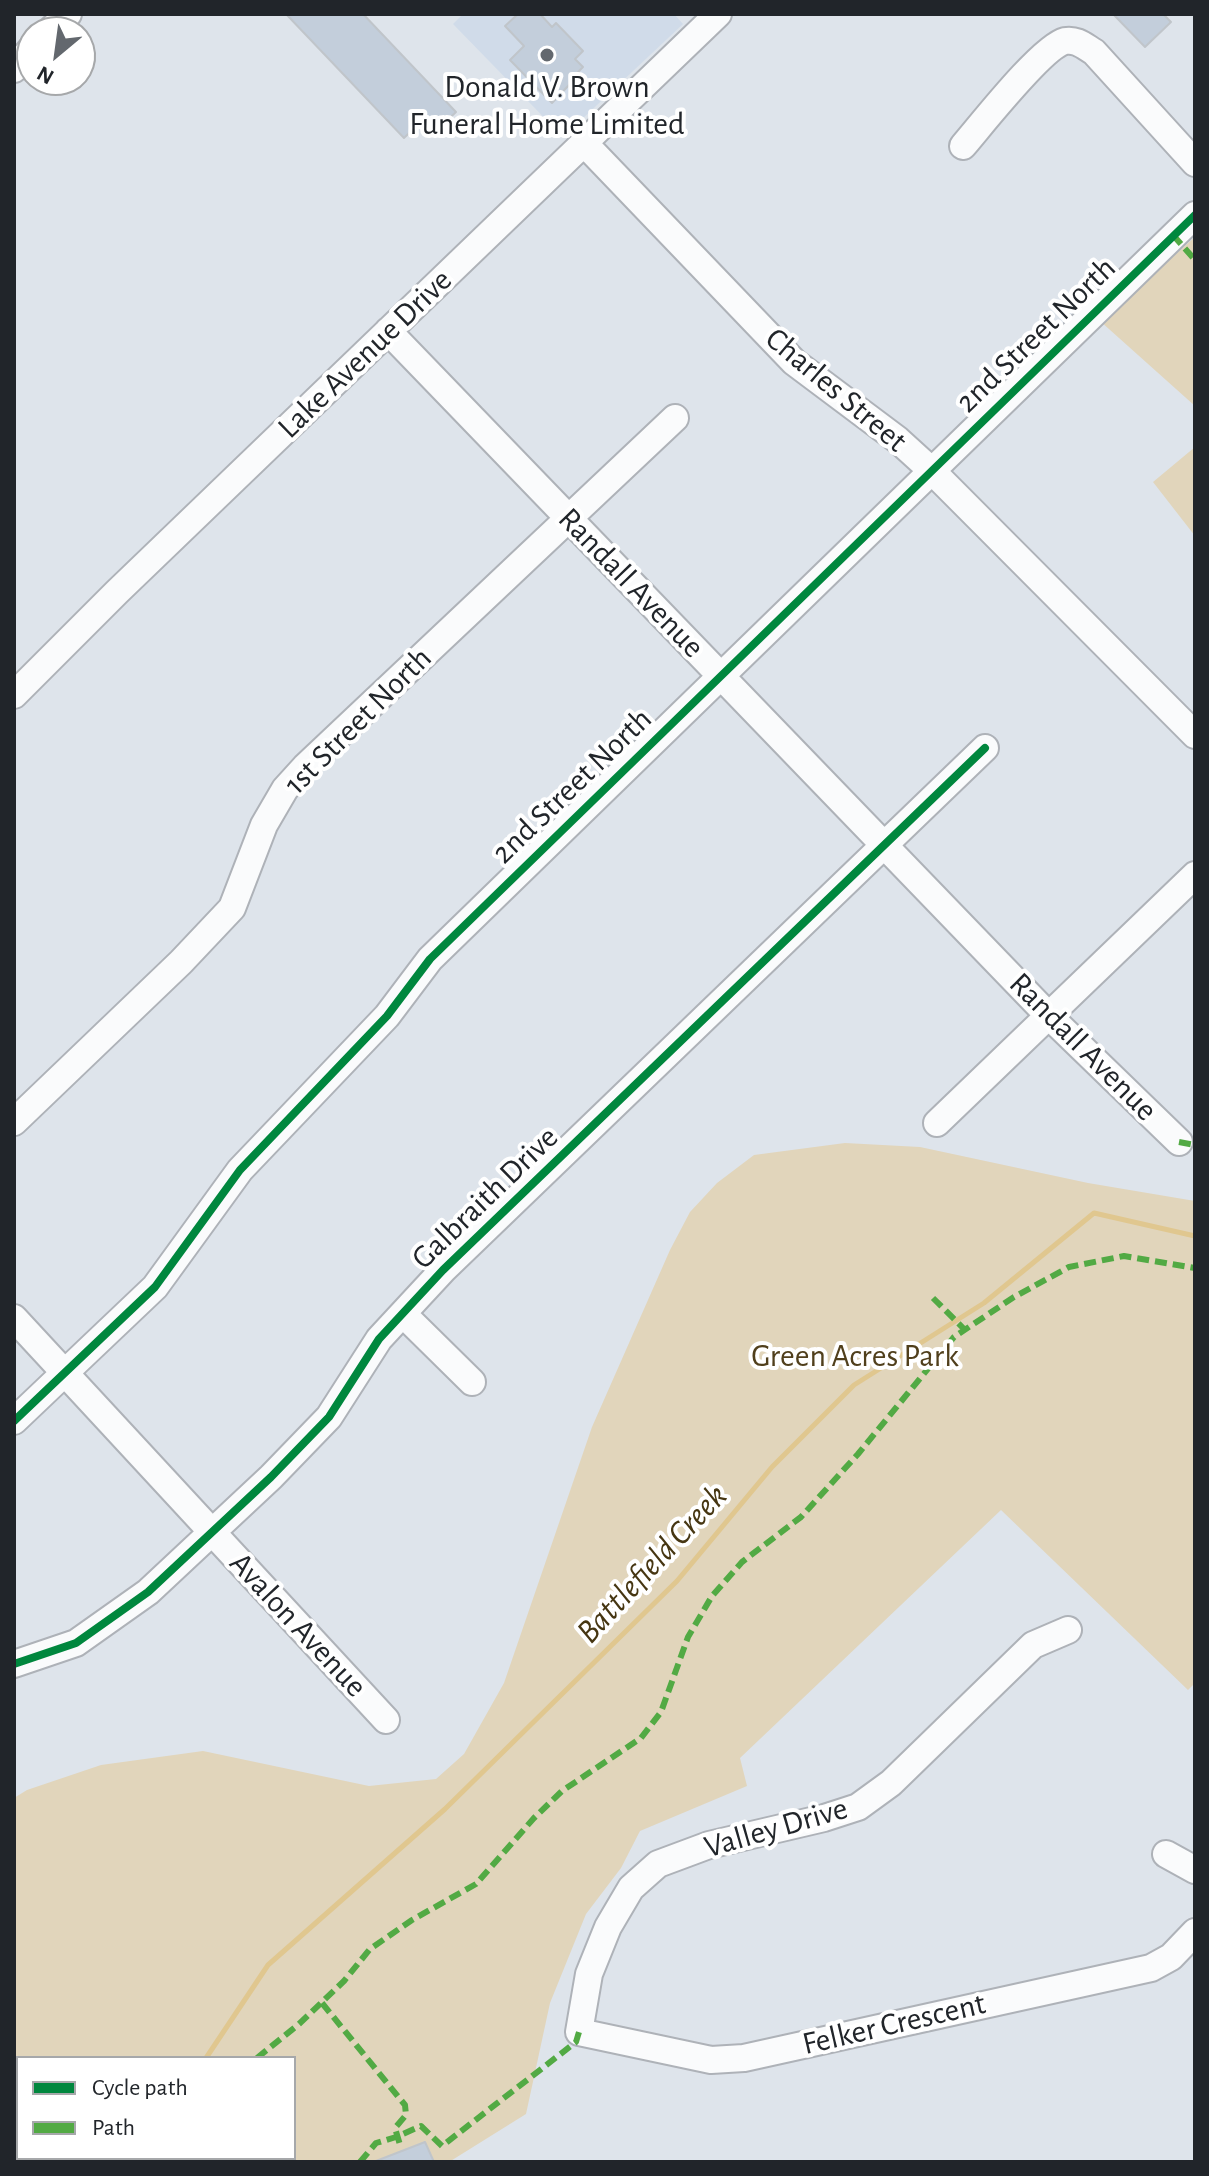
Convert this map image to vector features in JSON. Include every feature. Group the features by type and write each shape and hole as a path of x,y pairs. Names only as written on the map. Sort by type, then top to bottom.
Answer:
{"street":[{"name":"Lake Avenue Drive","path":"14,695 117,592 718,14"},
{"path":"963,146 1044,55 1062,42 1076,40 1094,52 1195,163"},
{"name":"Charles Street","path":"584,143 794,362 898,440 931,470 1195,735"},
{"name":"2nd Street North","path":"14,1421 155,1287 240,1170 387,1016 430,959 1195,215"},
{"name":"Randall Avenue","path":"388,331 1050,1017 1179,1142"},
{"name":"1st Street North","path":"14,1122 181,962 232,908 264,825 295,778 675,418"},
{"name":"Galbraith Drive","path":"14,1664 76,1643 148,1592 271,1477 329,1417 379,1339 443,1270 985,748"},
{"path":"937,1123 1195,875"},
{"name":"Galbraith Drive","path":"403,1314 472,1382"},
{"name":"Avalon Avenue","path":"14,1318 386,1720"},
{"name":"Valley Drive","path":"579,2032 589,1974 608,1927 631,1888 658,1864 709,1845 858,1807 891,1783 1033,1645 1068,1630"},
{"path":"1166,1854 1195,1870"},
{"name":"Felker Crescent","path":"579,2032 711,2060 744,2058 1151,1968 1171,1957 1195,1932"}],"shaded area":[{"path":"463,14 674,14 683,24 563,137 453,24"}],"green space":[{"path":"1195,237 1195,406 1100,321"},
{"path":"1195,447 1195,536 1153,482"},
{"name":"Green Acres Park","path":"845,1143 920,1147 1088,1183 1195,1201 1195,1683 1188,1690 1001,1510 740,1758 747,1786 640,1831 621,1868 586,1914 550,2003 526,2114 449,2162 202,2162 200,2160 296,2160 296,2056 16,2056 16,2160 187,2162 14,2162 14,1798 27,1790 101,1765 203,1751 369,1786 436,1779 464,1754 504,1683 592,1427 670,1250 690,1212 717,1183 754,1155"}],"building":[{"path":"286,14 363,14 456,112 438,129 426,117 404,138"},
{"name":"Donald V. Brown Funeral Home Limited","path":"518,14 540,14 552,27 556,23 583,51 575,59 583,67 578,72 589,84 579,93 570,84 552,103 510,60 524,46 505,26"},
{"path":"1113,14 1163,14 1171,22 1145,47"},
{"path":"425,2142 434,2162 376,2162 376,2161"}],"waterway":[{"name":"Battlefield Creek","path":"207,2056 268,1965 445,1809 677,1581 772,1467 854,1385 984,1303 1094,1213 1195,1236"}],"marked path":[{"path":"1173,235 1195,260"},
{"path":"1179,1142 1195,1145"},
{"path":"259,2056 344,1981 370,1949 412,1920 476,1884 562,1791 641,1738 661,1712 688,1637 712,1596 742,1562 801,1517 858,1454 954,1337 1014,1297 1069,1267 1124,1256 1195,1268"},
{"path":"933,1298 965,1330"},
{"path":"322,2003 405,2105 406,2115 395,2128 401,2148"},
{"path":"360,2162 376,2143 421,2126 442,2146 576,2042 579,2032"}],"cycle path":[{"path":"14,1421 155,1287 240,1170 387,1016 430,959 1195,215"},
{"path":"14,1664 76,1643 148,1592 271,1477 329,1417 379,1339 443,1270 985,748"}],"place":[{"name":"Donald V. Brown Funeral Home Limited","path":"547,55"}]}
